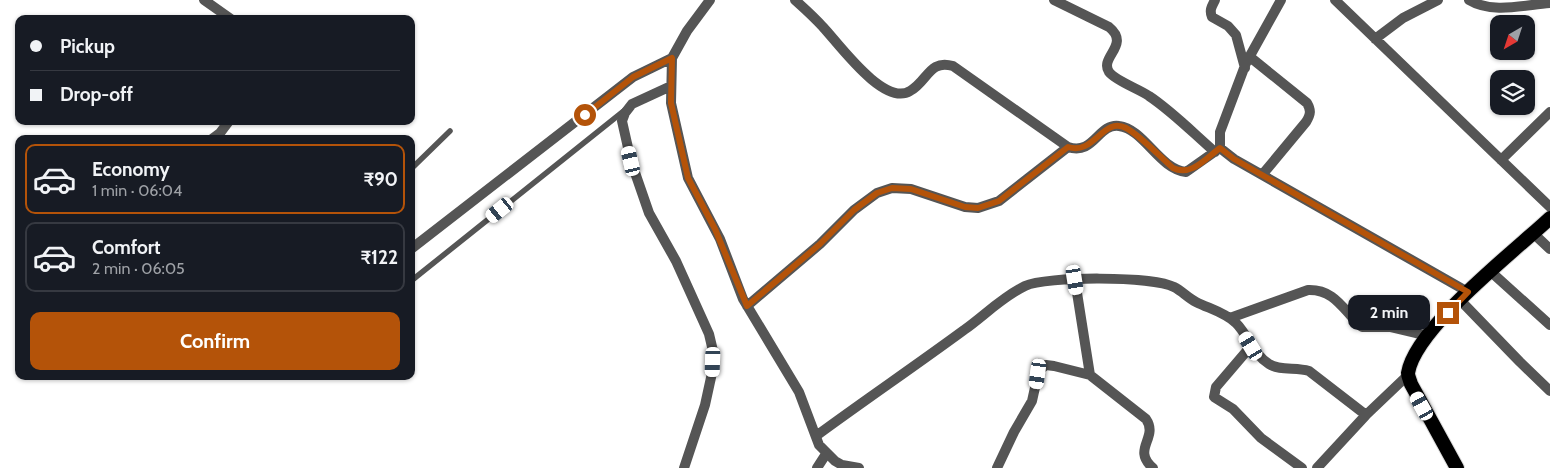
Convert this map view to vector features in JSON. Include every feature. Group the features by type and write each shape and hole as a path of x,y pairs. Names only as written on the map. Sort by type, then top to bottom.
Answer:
{"highway":[{"path":"1457,468 1416,395 1408,375 1412,359 1428,336 1464,296 1550,218"}],"street":[{"path":"204,0 225,15"},
{"path":"710,0 687,30 672,58 671,103 688,178 720,239 747,306 799,392 816,436 826,454 842,465 859,468"},
{"path":"795,0 821,25 870,79 888,91 898,94 909,92 936,66 943,63 953,66 1068,147 1080,149 1086,147 1110,127 1117,126 1135,134 1173,168 1186,172 1217,150 1220,132 1245,68 1281,0"},
{"path":"1054,0 1109,27 1115,32 1118,41 1108,63 1108,70 1113,76 1148,95 1217,150 1464,296 1520,362 1550,391"},
{"path":"1215,0 1211,8 1212,16 1236,35 1245,68"},
{"path":"1335,0 1550,207"},
{"path":"1376,39 1403,18 1438,0"},
{"path":"1469,0 1489,8 1550,3"},
{"path":"1250,57 1307,102 1310,108 1310,116 1306,122 1262,175"},
{"path":"415,245 633,77 672,58"},
{"path":"671,86 632,104 622,121 631,161 649,212 676,260 709,334 713,351 712,373 705,405 684,468"},
{"path":"1500,160 1550,112"},
{"path":"217,135 226,125"},
{"path":"747,306 820,244 854,210 877,193 892,188 911,189 965,207 978,208 999,201 1068,147"},
{"path":"1534,234 1550,249"},
{"path":"1490,271 1550,325"},
{"path":"816,436 966,329 1010,295 1032,283 1075,280 1148,280 1174,287 1194,300 1230,318 1242,330 1251,346 1267,363 1274,367 1299,368 1309,371 1366,415"},
{"path":"1075,280 1090,375"},
{"path":"1230,318 1308,290 1319,289 1339,301 1362,327 1390,327 1428,336"},
{"path":"1251,346 1216,387 1214,397 1233,409 1261,438 1302,468"},
{"path":"1011,468 999,466 1014,432 1032,401 1038,374 1046,365 1090,375 1146,419 1151,430 1143,448 1143,455 1153,468"},
{"path":"1317,468 1366,415 1408,375"},
{"path":"817,468 826,454"}],"lane":[{"path":"415,278 632,104"},
{"path":"415,166 430,153 450,131"}],"route":[{"path":"585,115 633,77 672,58 671,103 681,154 688,178 696,197 720,239 747,306 820,244 854,210 877,193 892,188 911,189 965,207 978,208 999,201 1068,147 1075,149 1086,147 1110,127 1117,126 1135,134 1173,168 1179,171 1186,172 1192,169 1220,148 1234,159 1468,292 1448,313"}]}
